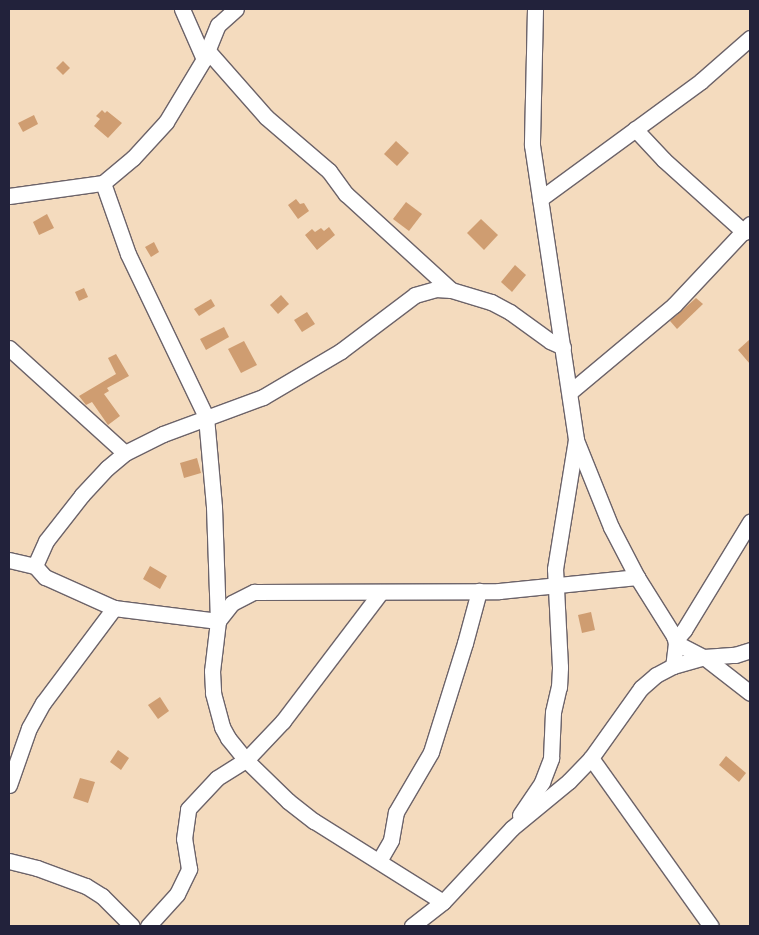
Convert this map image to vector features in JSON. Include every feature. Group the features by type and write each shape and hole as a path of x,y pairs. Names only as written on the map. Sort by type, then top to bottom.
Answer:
{"street":[{"path":"182,9 205,55 266,117 328,171 346,194 451,290"},
{"path":"9,196 103,183 132,158 166,122 205,55 218,25 236,9"},
{"path":"535,9 532,145 576,440 610,527 637,577 675,640 704,657 750,693"},
{"path":"540,199 701,81 750,38"},
{"path":"570,392 674,305 747,228 664,160 635,128"},
{"path":"103,183 128,254 206,417 214,507 218,621 212,671 217,712 228,738 246,760 288,801 308,816 443,902"},
{"path":"427,291 433,273"},
{"path":"35,566 46,541 82,495 107,468 125,453 163,434 263,397 341,351 415,295 427,291 451,290 491,302 510,312 541,336 563,346"},
{"path":"9,348 125,453"},
{"path":"512,828 542,782 551,758 553,712 559,687 560,667 555,586 560,529 576,440"},
{"path":"673,666 675,640 684,630 750,522"},
{"path":"9,560 35,566 45,577 114,608 218,621"},
{"path":"218,621 232,603 254,592 479,591 555,586 637,577"},
{"path":"379,860 391,840 396,812 431,752 479,591"},
{"path":"148,926 177,894 189,869 184,839 188,809 217,778 246,760 283,721 380,592"},
{"path":"9,785 29,728 43,702 114,608"},
{"path":"412,926 443,902 512,828 569,781 591,758 641,688 656,675 673,666 704,657 735,655 750,650"},
{"path":"735,655 735,681"},
{"path":"591,758 711,926"},
{"path":"11,864 37,868 86,886 102,896 132,926"}],"building":[{"path":"63,61 70,68 63,75 56,68"},
{"path":"102,110 105,113 107,111 122,123 108,138 94,126 100,119 96,116"},
{"path":"34,115 38,124 23,132 18,123"},
{"path":"396,141 409,153 397,166 384,154"},
{"path":"296,199 300,204 304,203 309,211 298,219 288,205"},
{"path":"406,202 422,214 409,231 393,219"},
{"path":"47,214 54,228 39,235 33,222"},
{"path":"481,219 498,235 484,250 467,233"},
{"path":"329,227 335,235 317,250 305,235 312,229 315,232 321,228 324,231"},
{"path":"154,242 159,252 151,257 145,247"},
{"path":"515,265 526,275 512,292 501,282"},
{"path":"84,288 88,297 79,301 75,292"},
{"path":"281,295 289,304 278,314 270,305"},
{"path":"696,298 703,304 677,329 670,321"},
{"path":"211,299 215,306 199,316 194,309"},
{"path":"307,312 315,324 302,332 294,320"},
{"path":"224,327 229,337 206,350 200,339"},
{"path":"750,339 750,364 738,350"},
{"path":"244,341 257,365 241,373 228,349"},
{"path":"116,354 129,376 107,388 109,391 104,394 120,416 108,425 92,402 86,405 79,396 116,374 108,358"},
{"path":"197,458 201,473 184,478 180,463"},
{"path":"150,566 167,576 160,589 143,579"},
{"path":"591,612 595,630 582,633 578,615"},
{"path":"160,697 169,711 158,719 148,705"},
{"path":"118,750 129,758 121,770 110,762"},
{"path":"726,756 746,773 739,782 719,765"},
{"path":"80,778 95,782 88,803 73,798"}]}
